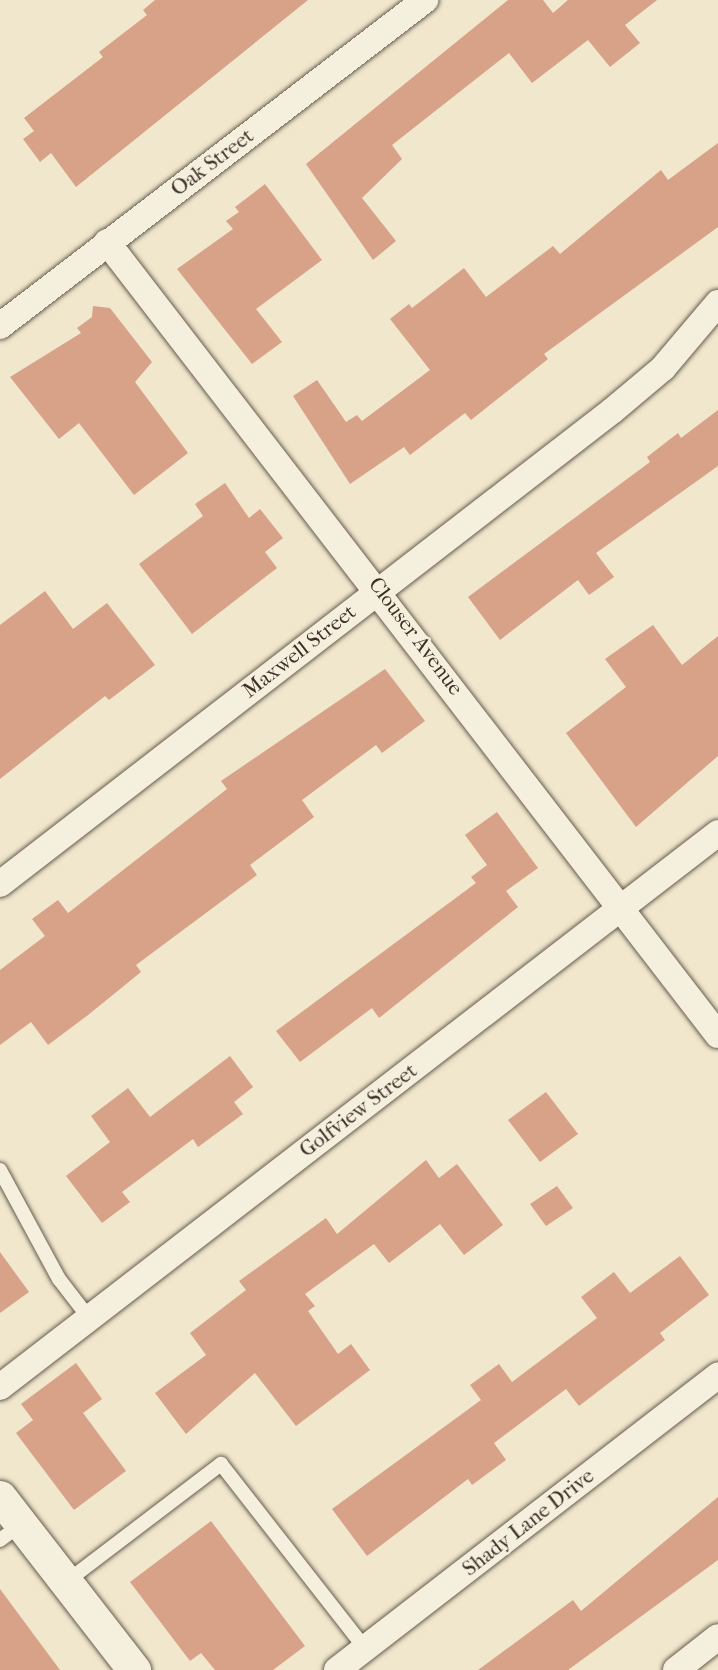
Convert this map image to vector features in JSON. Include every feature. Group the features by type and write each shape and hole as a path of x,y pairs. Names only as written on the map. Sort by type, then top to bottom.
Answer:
{"street":[{"name":"Oak Street","path":"0,326 425,0"},
{"name":"Clouser Avenue","path":"107,242 379,588 718,1035"},
{"name":"Maxwell Street","path":"0,884 379,588 612,411 663,368 718,303"},
{"name":"Golfview Street","path":"0,1387 718,833"},
{"name":"Shady Lane Drive","path":"337,1670 718,1375"},
{"path":"0,1497 11,1532 65,1581 134,1670"},
{"path":"676,1670 718,1637"}],"lane":[{"path":"0,1170 59,1279 89,1318"},
{"path":"65,1581 221,1464 365,1648"}],"building":[{"path":"155,0 308,0 76,187 51,153 40,162 23,139 34,131 24,118 103,57 99,52 147,15 143,10"},
{"path":"508,0 543,0 553,13 568,0 657,0 625,25 640,43 610,67 588,40 532,83 509,53 392,145 402,159 362,198 396,241 373,260 306,164"},
{"path":"718,143 718,227 544,354 548,359 471,420 465,413 410,455 404,447 350,484 293,396 317,380 346,422 357,415 362,421 430,370 390,319 409,304 412,308 464,268 486,297 553,246 560,254 661,170 668,180"},
{"path":"265,184 322,260 256,309 282,342 252,364 177,269 233,229 226,221 239,212 235,207"},
{"path":"93,306 110,308 152,362 135,382 188,453 134,495 79,423 59,439 10,377 81,333 77,328 92,317"},
{"path":"718,410 718,466 596,553 614,577 589,595 578,580 500,640 468,597 650,462 647,457 678,433 681,438"},
{"path":"225,483 249,518 260,509 283,538 265,552 277,568 192,634 139,564 203,516 195,504"},
{"path":"45,591 73,629 107,603 155,665 109,700 105,696 0,779 0,625"},
{"path":"653,625 682,665 718,636 718,756 636,827 566,733 626,687 605,659"},
{"path":"385,669 425,721 382,753 376,745 302,800 314,817 250,865 257,875 136,965 141,972 88,1015 48,1045 31,1022 0,1045 0,970 45,936 32,919 58,900 68,913 227,789 221,781"},
{"path":"497,812 538,868 506,891 518,907 379,1018 372,1008 300,1062 276,1031 476,883 471,877 487,865 465,835"},
{"path":"230,1056 253,1087 234,1102 243,1114 198,1147 193,1139 122,1192 130,1202 102,1223 66,1176 110,1142 91,1116 128,1088 150,1117"},
{"path":"546,1092 578,1134 540,1162 508,1120"},
{"path":"426,1160 439,1178 457,1164 503,1225 464,1255 440,1224 389,1263 374,1244 305,1294 315,1306 308,1311 338,1354 351,1344 370,1370 296,1426 255,1373 186,1434 155,1393 206,1355 190,1333 246,1290 239,1281 326,1218 337,1234"},
{"path":"557,1186 573,1208 546,1226 530,1204"},
{"path":"0,1252 29,1292 0,1313"},
{"path":"680,1256 709,1295 660,1333 665,1340 579,1406 566,1389 494,1443 506,1460 472,1485 468,1479 367,1556 332,1509 481,1400 470,1385 499,1364 512,1382 597,1318 581,1297 614,1272 630,1293"},
{"path":"76,1363 102,1399 83,1413 126,1471 74,1510 16,1433 33,1420 21,1404"},
{"path":"718,1497 718,1560 568,1670 478,1670 573,1600 581,1611"},
{"path":"211,1521 305,1646 273,1670 215,1670 201,1653 190,1661 130,1582"},
{"path":"0,1589 60,1670 0,1670"}]}
